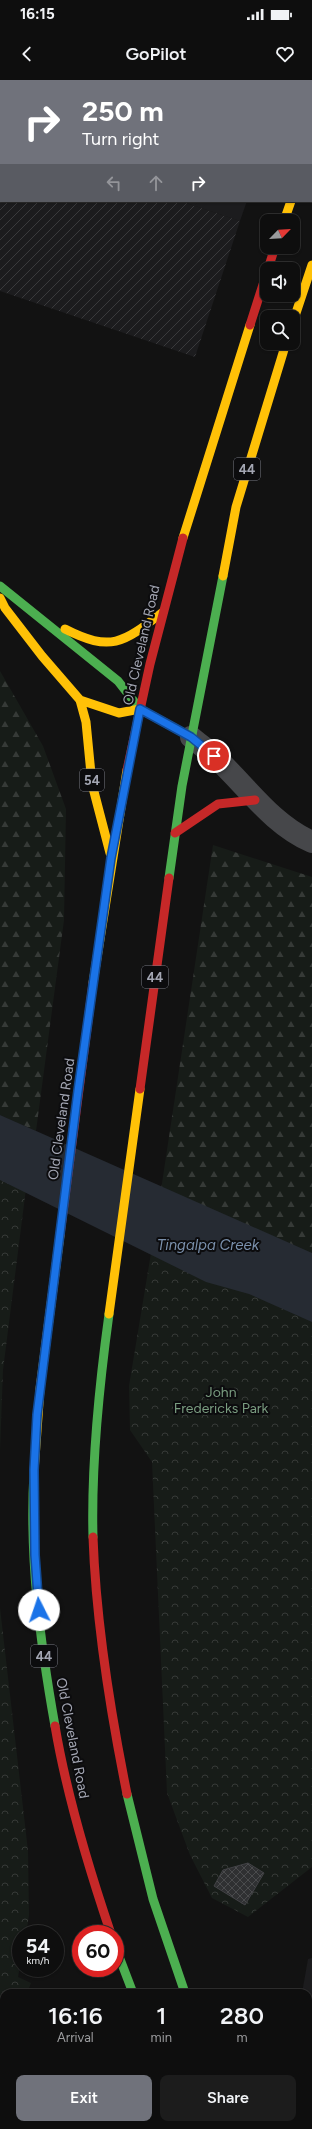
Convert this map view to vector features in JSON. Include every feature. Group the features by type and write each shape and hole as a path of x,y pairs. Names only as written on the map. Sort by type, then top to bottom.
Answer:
{"main road":[{"path":"286,214 291,202"},
{"path":"297,310 312,265"},
{"name":"Old Cleveland Road","path":"108,1925 91,1879 76,1825 58,1744 42,1639 35,1555 34,1470 37,1415 78,1091 111,858 140,709 163,612 199,483 260,294"},
{"name":"44","path":"184,1989 153,1900 139,1844 115,1733 95,1562 93,1514 96,1430 102,1366 175,833 191,737 236,507 284,350"},
{"path":"0,586 118,682 140,709 191,737"},
{"name":"54","path":"0,598 5,608 42,656 80,700 86,722 92,784 111,858"},
{"path":"42,620 99,644 127,638 163,612"},
{"name":"54","path":"80,700 94,706 119,712 140,709"},
{"path":"175,833 211,807 218,804 255,800"},
{"path":"124,1970 131,1989"}],"street":[{"path":"191,737 214,756 255,800 287,828 312,842"}],"shaded area":[{"path":"0,202 183,202 240,221 195,357 0,291"},
{"path":"183,202 247,202 240,221"},
{"path":"312,1958 312,1989 303,1989 308,1959"}],"green space":[{"path":"0,671 43,746 66,809 64,920 36,1131 0,1115"},
{"path":"213,845 312,877 312,1289 156,1223"},
{"path":"0,1140 30,1157 3,1370 0,1450"},
{"name":"John Fredericks Park","path":"156,1223 312,1289 312,1867 248,1917 212,1898 190,1855 167,1793 152,1462 130,1430 129,1386"},
{"path":"0,1608 28,1851 29,1915 27,1925 12,1925 12,1977 18,1977 31,1983 29,1989 0,1989"}],"water":[{"name":"Tingalpa Creek","path":"0,1115 312,1253 312,1322 249,1294 206,1282 0,1180"}],"building":[{"path":"248,1863 264,1873 245,1905 214,1886 223,1870"}],"traffic: fast":[{"path":"169,878 182,786 223,576"},
{"path":"0,586 118,681 140,709 191,737"},
{"path":"93,1537 93,1481 96,1425 109,1314"},
{"path":"34,1472 34,1568 40,1631 55,1726"},
{"path":"127,1794 153,1899 184,1989"},
{"path":"124,1970 131,1989"}],"traffic: slow":[{"path":"286,214 291,202"},
{"path":"297,310 312,265"},
{"path":"183,538 250,325"},
{"path":"223,576 236,507 284,350"},
{"path":"0,598 5,608 42,656 80,700 119,713 140,709"},
{"path":"65,629 95,641 117,641 138,631 163,612"},
{"path":"80,700 86,722 92,784 110,853"},
{"path":"93,983 127,770"},
{"path":"109,1314 140,1089"},
{"path":"34,1472 40,1389 60,1235"}],"traffic: jam":[{"path":"270,262 273,254"},
{"path":"250,325 260,294"},
{"path":"127,770 150,664 183,538"},
{"path":"175,833 218,804 255,800"},
{"path":"140,1089 169,878"},
{"path":"60,1235 93,983"},
{"path":"93,1537 97,1602 105,1666 127,1794"},
{"path":"55,1726 72,1805 94,1883 108,1925"}],"route":[{"path":"39,1610 35,1555 34,1470 37,1415 42,1370 78,1091 111,858 140,709 191,737 214,756"}]}
